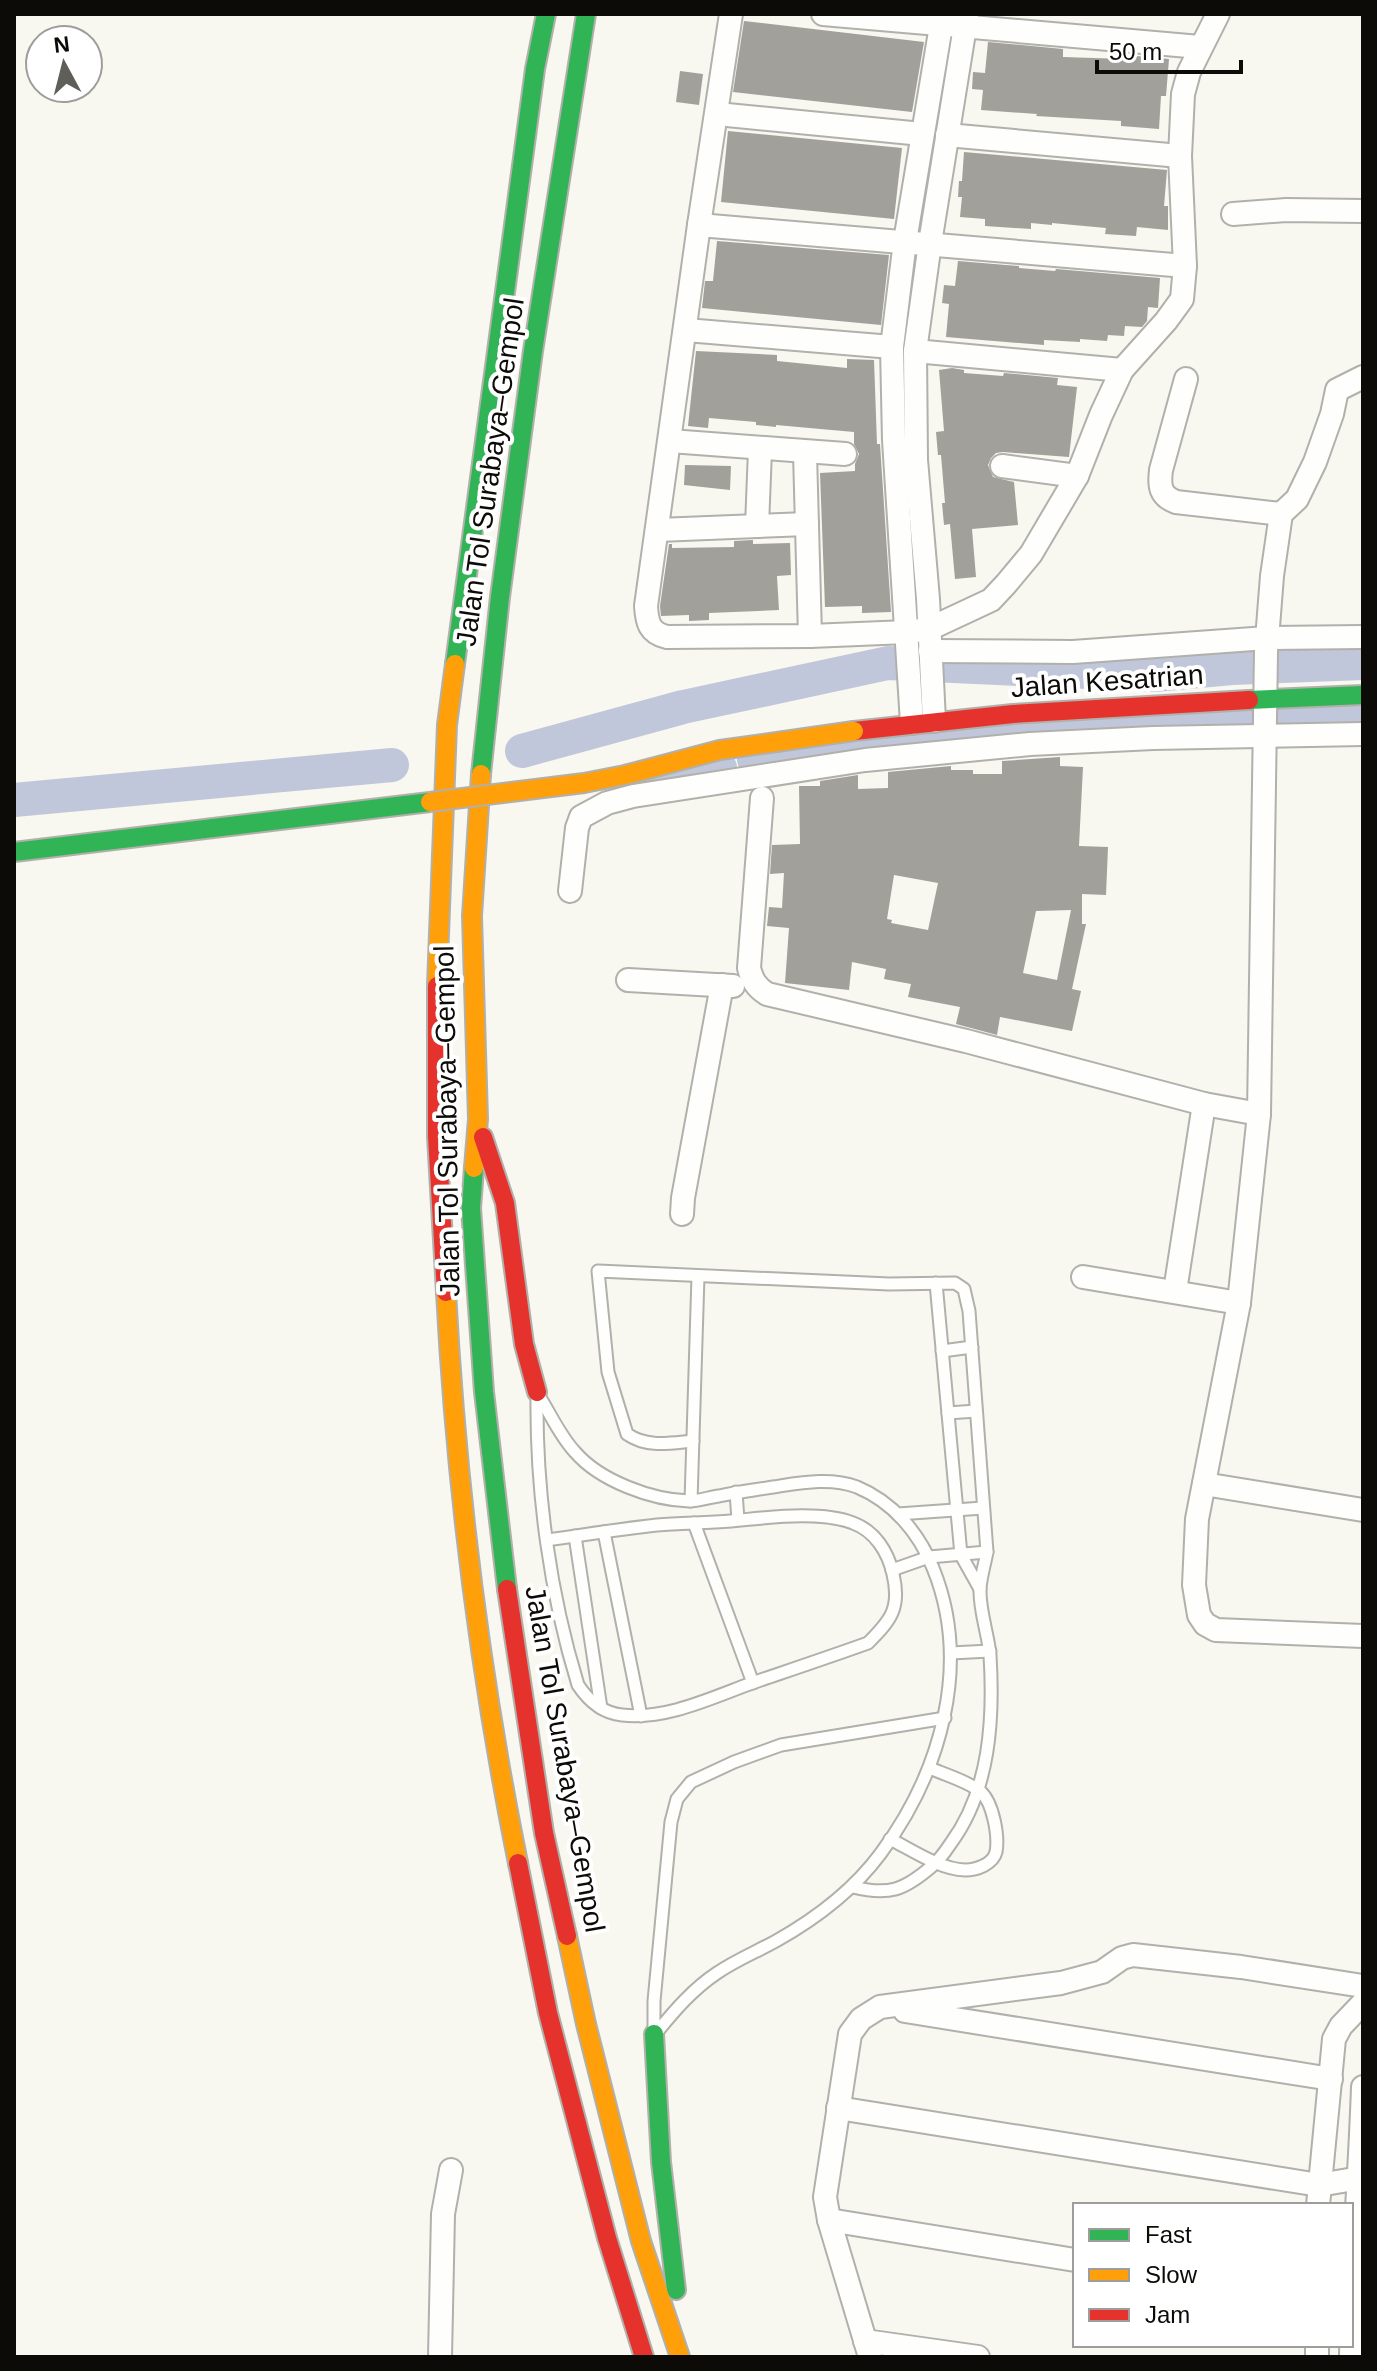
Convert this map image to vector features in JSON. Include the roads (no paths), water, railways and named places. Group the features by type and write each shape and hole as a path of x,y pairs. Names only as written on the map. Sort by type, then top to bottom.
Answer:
{"main road":[{"name":"Jalan Tol Surabaya–Gempol","path":"546,14 535,69 447,725 436,1024 437,1136 451,1388 477,1622 508,1813 548,2013 607,2238 644,2357"},
{"name":"Jalan Tol Surabaya–Gempol","path":"586,14 533,351 480,784 472,916 478,1119 471,1208 484,1392 510,1616 544,1833 586,2024 637,2226 680,2357"},
{"path":"526,30 535,69"},
{"name":"Jalan Kesatrian","path":"14,852 572,785 625,775 720,750 862,741 912,730 1152,723 1266,712 1363,695"},
{"path":"478,1119 505,1203 520,1323 537,1392"},
{"path":"654,2034 659,2141 667,2229 678,2300 673,2333"}],"street":[{"path":"731,14 646,606 647,621 652,631 667,637 810,636 921,646 1073,652 1266,645 1363,637"},
{"path":"823,14 966,20 1200,47"},
{"path":"921,646 991,600 1031,554 1077,476 1122,370 1182,299 1185,266 1180,156 1183,94 1189,72 1218,14"},
{"path":"912,730 921,646 894,440 904,349 905,241 943,19"},
{"path":"904,349 930,243 966,20"},
{"path":"926,110 951,112"},
{"path":"717,114 920,145 943,160"},
{"path":"947,135 1180,156"},
{"path":"1233,214 1286,210 1363,211"},
{"path":"699,225 1185,266"},
{"path":"686,330 1122,370"},
{"path":"1363,377 1337,390 1315,462 1297,499 1281,514 1272,576 1266,645 1259,1114 1239,1303 1197,1519 1194,1585 1199,1615 1205,1624 1226,1631 1363,1636"},
{"path":"1186,379 1161,470 1162,493 1176,502 1281,514"},
{"path":"670,441 845,454"},
{"path":"757,526 760,450"},
{"path":"805,453 810,636"},
{"path":"1002,466 1077,476"},
{"path":"658,530 807,524"},
{"path":"570,891 577,828 581,817 589,811 633,796 780,774 862,741 912,730 1030,744 1152,723 1266,712 1363,734"},
{"path":"758,989 749,968 762,798 780,774"},
{"path":"747,777 762,798"},
{"path":"628,980 758,989 767,994 966,1041 1204,1104 1259,1114"},
{"path":"682,1214 722,985"},
{"path":"1175,1291 1204,1104"},
{"path":"1083,1277 1239,1303"},
{"path":"1204,1484 1363,1510"},
{"path":"978,2357 867,2349 825,2197 850,2034 861,2019 880,2007 1061,1983 1102,1972 1122,1958 1133,1955 1241,1967 1363,1986"},
{"path":"1319,2195 1337,2032 1363,2003"},
{"path":"880,2007 1331,2079"},
{"path":"1353,2280 1363,2087"},
{"path":"838,2108 1319,2195 1360,2178"},
{"path":"440,2357 443,2214 451,2170"},
{"path":"829,2220 1073,2260"}],"lane":[{"path":"693,1441 653,1444 636,1441 627,1434 608,1372 598,1271 874,1283 955,1283 964,1289 972,1347 987,1552 980,1589 990,1651 992,1705 979,1790 964,1825 937,1863 919,1877 892,1891 872,1892 853,1887"},
{"path":"691,1501 698,1276"},
{"path":"936,1283 961,1555 980,1589"},
{"path":"942,1351 972,1347"},
{"path":"537,1392 572,1449 595,1469 638,1491 691,1501 799,1483 827,1482 855,1487 892,1507 929,1557 939,1582 950,1628 951,1671 945,1718 930,1768 890,1839 853,1887 812,1919 717,1973 689,1995 654,2034"},
{"path":"537,1392 538,1470 547,1540 578,1685 601,1708 619,1715 641,1716 682,1709 868,1643 886,1625 895,1608 895,1585 889,1558 877,1539 854,1523 816,1516 782,1516 547,1540"},
{"path":"948,1413 976,1411"},
{"path":"736,1492 738,1520"},
{"path":"898,1514 983,1508"},
{"path":"694,1523 753,1683"},
{"path":"604,1532 641,1716"},
{"path":"575,1536 601,1708"},
{"path":"892,1570 929,1557 987,1552"},
{"path":"951,1653 990,1651"},
{"path":"654,2034 654,2001 671,1822 677,1799 691,1782 781,1745 945,1718"},
{"path":"890,1839 937,1863 964,1870 976,1868 992,1859 996,1851 995,1827 991,1808 979,1790 930,1768"}],"waterway":[{"path":"522,751 683,707 888,663 1154,675 1232,668 1363,663"},
{"path":"1291,720 1363,722"},
{"path":"754,759 925,739 1138,725 1243,722"},
{"path":"14,800 392,765"},
{"path":"641,782 720,768"}]}
